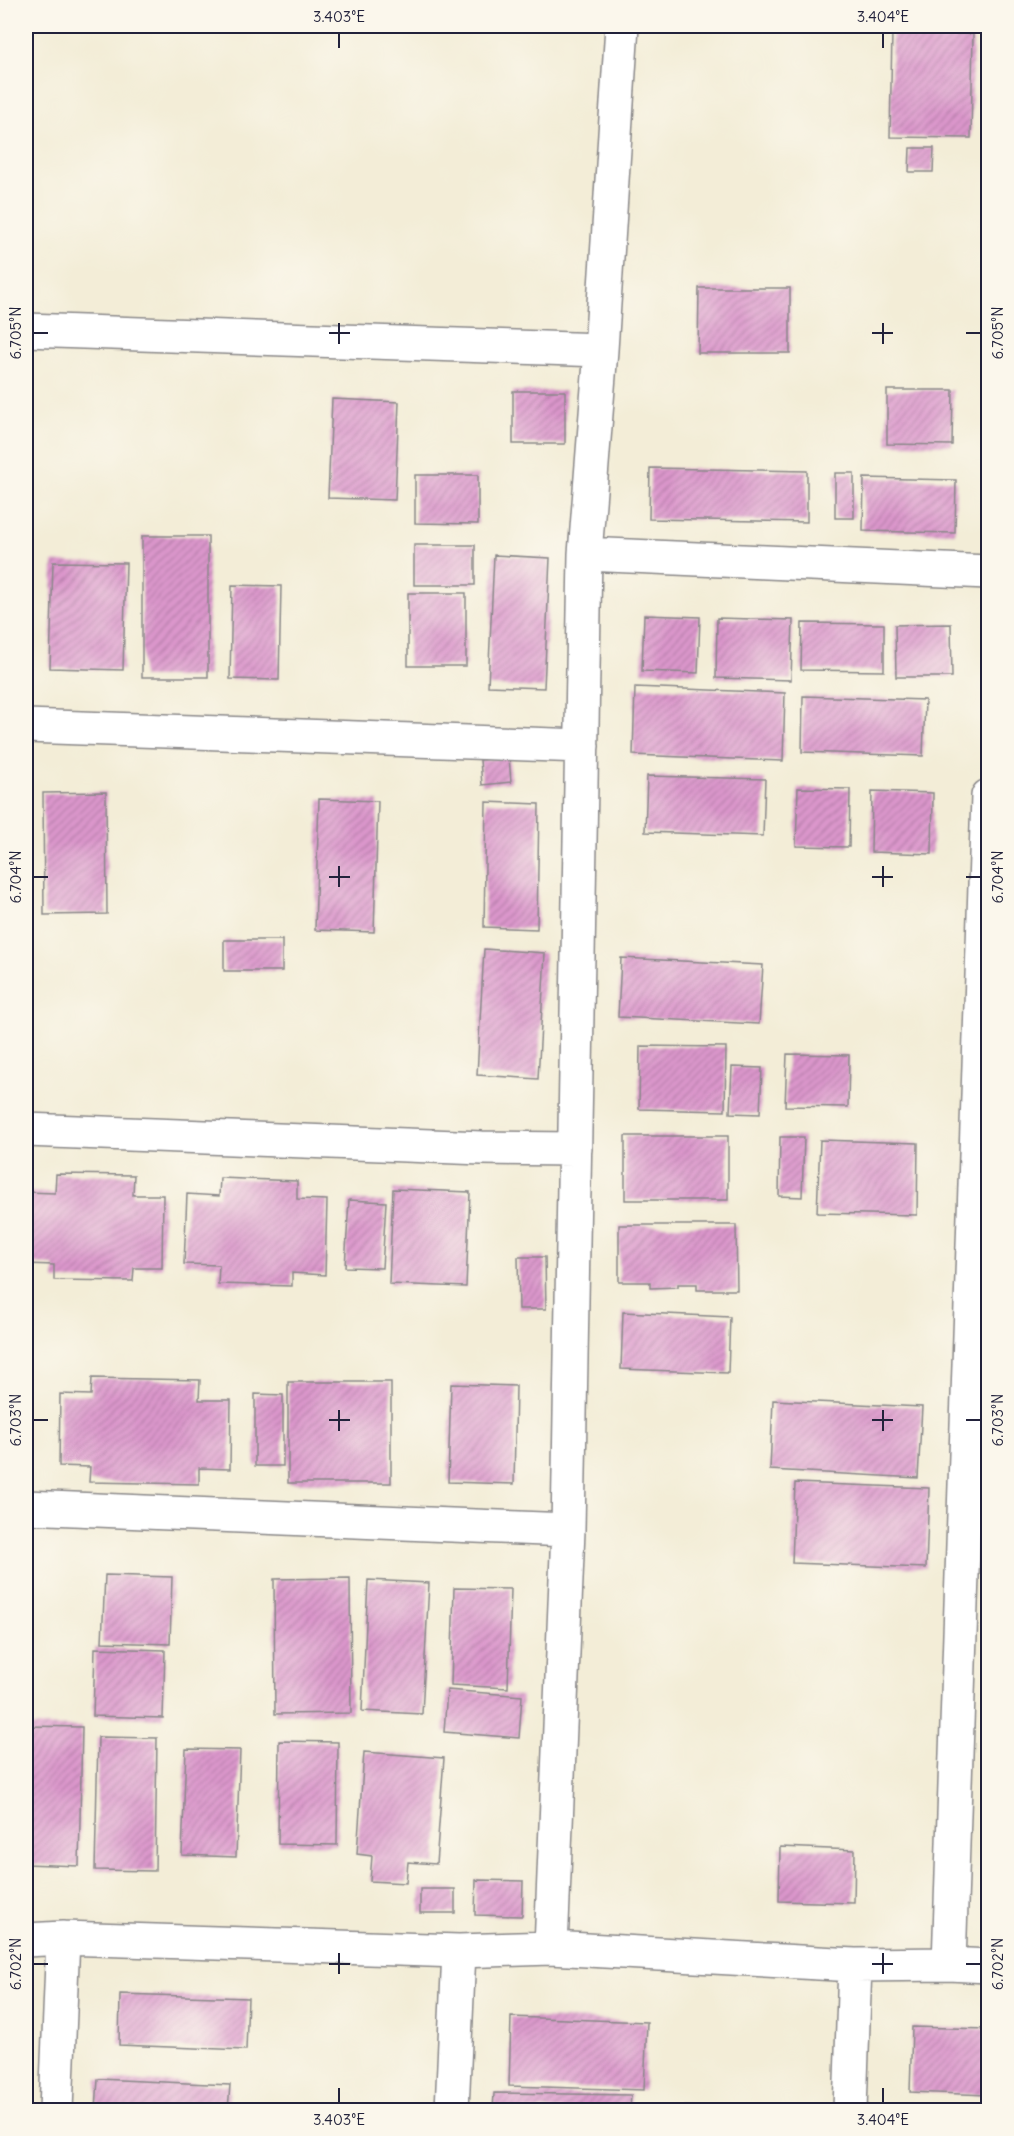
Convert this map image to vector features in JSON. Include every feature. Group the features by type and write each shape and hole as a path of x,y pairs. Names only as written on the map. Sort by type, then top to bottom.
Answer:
{"street":[{"path":"551,1948 567,1530 585,554 622,26"},
{"path":"26,330 601,350"},
{"path":"585,554 988,572"},
{"path":"26,726 582,746"},
{"path":"949,1964 988,796"},
{"path":"26,1130 482,1148 575,1149"},
{"path":"26,1507 567,1530"},
{"path":"26,1940 63,1938 459,1951 551,1948 855,1965 988,1966"},
{"path":"56,2110 63,1938"},
{"path":"452,2110 459,1951"},
{"path":"850,2110 855,1965"}],"building":[{"path":"892,32 973,34 971,138 890,137"},
{"path":"910,148 934,148 933,172 909,172"},
{"path":"699,288 790,288 790,353 698,353"},
{"path":"887,390 953,390 952,445 887,444"},
{"path":"513,391 565,391 565,444 513,444"},
{"path":"332,399 399,402 395,500 328,498"},
{"path":"650,468 807,471 807,522 649,519"},
{"path":"835,473 854,473 854,518 835,518"},
{"path":"415,475 478,475 478,524 415,523"},
{"path":"864,478 956,480 955,533 863,531"},
{"path":"26,532 30,532 28,670 26,670"},
{"path":"142,536 208,536 208,677 142,677"},
{"path":"414,545 475,545 475,585 414,585"},
{"path":"494,555 550,558 544,688 488,686"},
{"path":"53,562 126,563 123,670 50,668"},
{"path":"232,585 281,586 279,680 230,679"},
{"path":"408,593 466,593 466,666 408,666"},
{"path":"644,615 700,617 698,673 642,671"},
{"path":"717,618 793,620 791,680 716,678"},
{"path":"802,623 884,624 884,671 801,670"},
{"path":"951,624 952,677 896,677 895,625"},
{"path":"635,687 785,693 783,761 633,755"},
{"path":"803,696 925,700 923,756 802,752"},
{"path":"509,757 511,782 482,785 480,760"},
{"path":"647,776 765,779 763,836 645,832"},
{"path":"798,788 850,789 849,847 796,846"},
{"path":"872,791 933,793 932,854 871,852"},
{"path":"106,792 107,914 44,915 43,793"},
{"path":"319,799 378,801 374,932 315,930"},
{"path":"486,802 539,804 537,929 484,927"},
{"path":"224,940 282,940 282,971 224,971"},
{"path":"484,949 545,953 538,1079 477,1075"},
{"path":"621,958 763,965 759,1024 618,1017"},
{"path":"640,1046 726,1047 725,1111 639,1109"},
{"path":"787,1054 849,1055 848,1107 785,1106"},
{"path":"732,1067 762,1068 760,1114 730,1113"},
{"path":"625,1136 728,1136 728,1200 625,1200"},
{"path":"780,1137 804,1137 802,1197 779,1196"},
{"path":"820,1140 918,1143 917,1215 817,1213"},
{"path":"56,1174 134,1175 133,1195 163,1195 162,1268 134,1268 133,1281 54,1280 54,1265 26,1264 26,1192 55,1193"},
{"path":"220,1178 297,1181 297,1199 327,1200 325,1275 292,1273 292,1286 218,1284 219,1265 184,1264 187,1194 219,1196"},
{"path":"393,1189 470,1192 466,1287 389,1284"},
{"path":"349,1200 386,1202 382,1268 345,1267"},
{"path":"619,1225 736,1225 737,1290 697,1290 697,1284 650,1288 650,1282 619,1282"},
{"path":"518,1257 545,1257 546,1309 519,1309"},
{"path":"623,1312 730,1317 728,1373 621,1369"},
{"path":"92,1378 200,1380 199,1400 231,1400 230,1469 199,1468 199,1484 89,1482 90,1467 59,1466 60,1394 91,1395"},
{"path":"288,1382 391,1382 391,1483 288,1483"},
{"path":"451,1384 516,1386 514,1484 448,1482"},
{"path":"255,1394 283,1395 283,1466 255,1466"},
{"path":"773,1400 922,1407 918,1478 770,1470"},
{"path":"795,1483 929,1488 926,1568 792,1563"},
{"path":"105,1575 172,1577 170,1644 102,1642"},
{"path":"350,1578 351,1713 275,1714 274,1579"},
{"path":"368,1580 429,1583 422,1714 362,1711"},
{"path":"454,1588 511,1589 508,1688 451,1685"},
{"path":"95,1648 165,1650 163,1718 93,1716"},
{"path":"447,1690 522,1696 519,1738 444,1732"},
{"path":"26,1726 82,1727 79,1866 26,1864"},
{"path":"98,1737 157,1738 155,1871 95,1870"},
{"path":"279,1741 338,1742 337,1845 278,1844"},
{"path":"186,1749 240,1750 236,1857 182,1855"},
{"path":"364,1752 444,1758 436,1864 408,1862 406,1883 370,1881 372,1856 357,1854"},
{"path":"780,1847 855,1850 854,1903 779,1901"},
{"path":"476,1880 523,1881 522,1916 475,1915"},
{"path":"420,1889 455,1889 455,1913 420,1913"},
{"path":"120,1994 248,1998 246,2050 119,2045"},
{"path":"511,2017 647,2022 644,2090 509,2086"},
{"path":"912,2027 988,2029 988,2095 910,2092"},
{"path":"98,2079 230,2085 228,2110 96,2110"},
{"path":"494,2093 631,2095 630,2110 493,2110"},
{"path":"656,2106 714,2107 714,2110 655,2110"}]}
